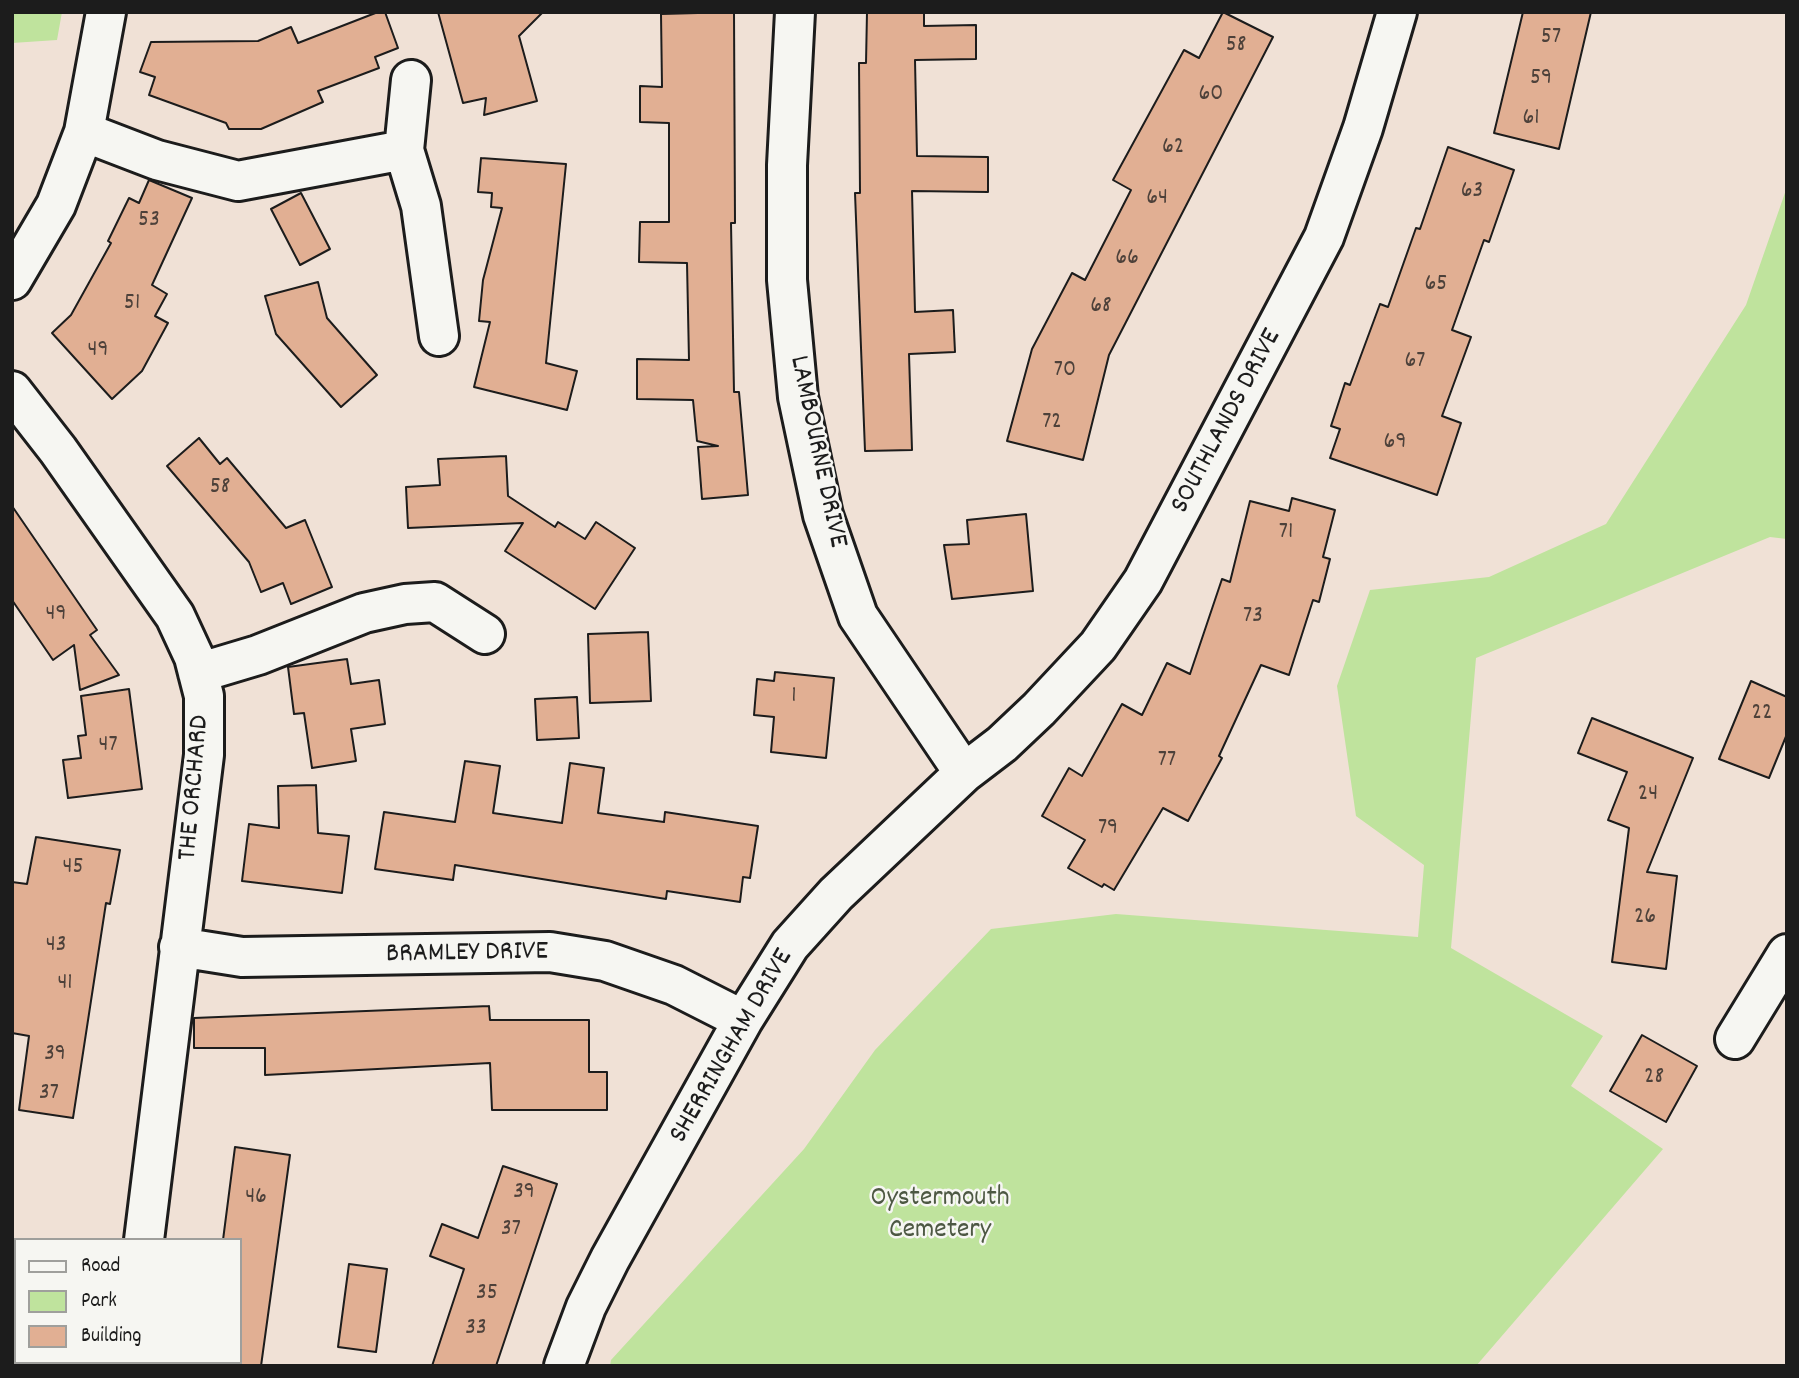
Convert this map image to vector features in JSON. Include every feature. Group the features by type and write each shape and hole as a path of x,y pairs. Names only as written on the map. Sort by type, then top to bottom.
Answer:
{"street":[{"path":"12,280 57,205 84,132 106,12"},
{"name":"LAMBOURNE DRIVE","path":"795,12 787,165 787,279 798,397 823,515 858,617 964,773"},
{"name":"SOUTHLANDS DRIVE","path":"964,773 1002,744 1098,646 1143,581 1324,237 1363,128 1397,12"},
{"path":"411,80 404,150 421,206 439,336"},
{"path":"84,132 157,160 239,181 404,150"},
{"name":"THE ORCHARD","path":"12,391 58,450 175,616 194,657 204,696 204,755 178,947 144,1238"},
{"path":"198,673 258,655 364,614 405,604 435,602 485,634"},
{"name":"SHERRINGHAM DRIVE","path":"564,1366 586,1307 610,1259 743,1020 790,945 836,894 964,773"},
{"name":"BRAMLEY DRIVE","path":"178,947 242,957 277,958 550,952 606,961 674,985 743,1020"},
{"path":"1735,1039 1787,954"}],"green space":[{"path":"12,12 62,12 57,40 12,43"},
{"name":"Oystermouth Cemetery","path":"1787,187 1787,539 1770,537 1476,658 1451,948 1603,1036 1571,1086 1663,1149 1476,1366 610,1366 611,1360 804,1149 875,1050 991,929 1116,914 1418,937 1424,865 1356,816 1337,686 1370,590 1489,577 1606,524 1746,305"}],"building":[{"path":"378,12 385,12 398,48 375,57 379,68 318,91 323,102 261,129 229,129 226,123 149,95 155,77 140,72 151,42 258,41 291,27 298,43"},
{"path":"438,12 543,12 519,36 537,101 484,115 486,98 463,103"},
{"path":"734,12 735,223 731,223 734,392 739,392 748,495 702,499 698,447 718,446 697,441 693,400 637,399 637,359 689,360 687,263 639,262 640,222 669,222 669,123 640,122 640,86 662,87 661,14"},
{"path":"867,12 924,12 924,26 976,25 976,59 915,60 917,156 988,157 988,192 912,191 915,312 953,310 955,352 909,354 912,450 865,451 855,193 860,193 859,63 866,63"},
{"path":"1223,12 1273,37 1109,355 1083,460 1007,441 1032,349 1072,273 1085,280 1131,190 1113,180 1184,50 1199,58"},
{"path":"1523,12 1591,12 1559,149 1494,133"},
{"path":"1448,147 1514,170 1489,242 1484,240 1452,330 1471,337 1442,416 1461,423 1437,495 1330,458 1340,429 1331,426 1345,383 1350,385 1380,304 1388,307 1416,228 1420,229"},
{"path":"481,158 566,164 546,363 577,371 567,410 474,387 490,322 479,321 483,280 502,208 491,207 492,193 478,192"},
{"path":"149,180 192,198 152,285 167,294 155,316 168,323 142,371 112,399 52,333 71,315 111,243 108,241 129,198 139,203"},
{"path":"301,193 330,249 300,265 271,209"},
{"path":"318,282 327,318 377,375 341,407 276,334 265,296"},
{"path":"199,438 220,464 227,458 286,528 305,520 332,587 291,604 283,583 261,592 249,562 167,466"},
{"path":"506,456 508,496 555,527 558,522 585,539 596,522 635,548 595,609 505,551 523,523 408,528 406,487 440,485 438,459"},
{"path":"1292,498 1335,510 1323,557 1330,559 1319,602 1313,600 1289,675 1261,665 1219,756 1222,758 1188,821 1163,808 1114,890 1104,884 1102,887 1068,868 1085,840 1042,816 1069,768 1082,776 1122,704 1142,715 1167,663 1190,674 1222,579 1230,582 1250,501 1289,511"},
{"path":"12,506 97,630 90,635 119,675 80,690 74,645 53,660 12,600"},
{"path":"1026,514 1033,591 952,599 944,545 969,544 967,520"},
{"path":"648,632 651,701 590,703 588,634"},
{"path":"347,659 351,684 379,680 385,724 351,729 356,761 312,768 304,713 294,714 288,667"},
{"path":"775,672 834,678 826,758 771,752 774,717 754,715 757,679 774,681"},
{"path":"1751,681 1787,697 1787,734 1769,778 1719,759"},
{"path":"129,689 142,789 68,798 63,760 81,758 78,736 86,735 81,696"},
{"path":"577,697 579,738 537,740 535,699"},
{"path":"1592,718 1693,758 1647,872 1677,876 1666,969 1612,962 1629,828 1608,820 1627,772 1578,753"},
{"path":"465,761 500,766 493,813 562,823 570,763 604,768 598,813 664,822 665,812 758,826 750,878 743,877 740,902 667,891 666,899 455,865 453,880 375,869 384,812 455,822"},
{"path":"316,785 318,833 349,836 342,893 242,881 249,824 279,828 278,786"},
{"path":"36,837 120,850 110,904 106,903 73,1118 19,1110 29,1036 12,1033 12,882 27,884"},
{"path":"489,1006 490,1020 589,1020 589,1072 607,1072 607,1110 492,1110 490,1063 265,1075 265,1048 194,1048 194,1018"},
{"path":"1642,1035 1697,1066 1666,1122 1610,1091"},
{"path":"235,1147 290,1155 261,1366 240,1366 242,1238 223,1238"},
{"path":"503,1166 557,1184 496,1366 432,1366 464,1269 430,1256 442,1224 478,1238"},
{"path":"349,1264 387,1269 376,1352 338,1347"}]}
